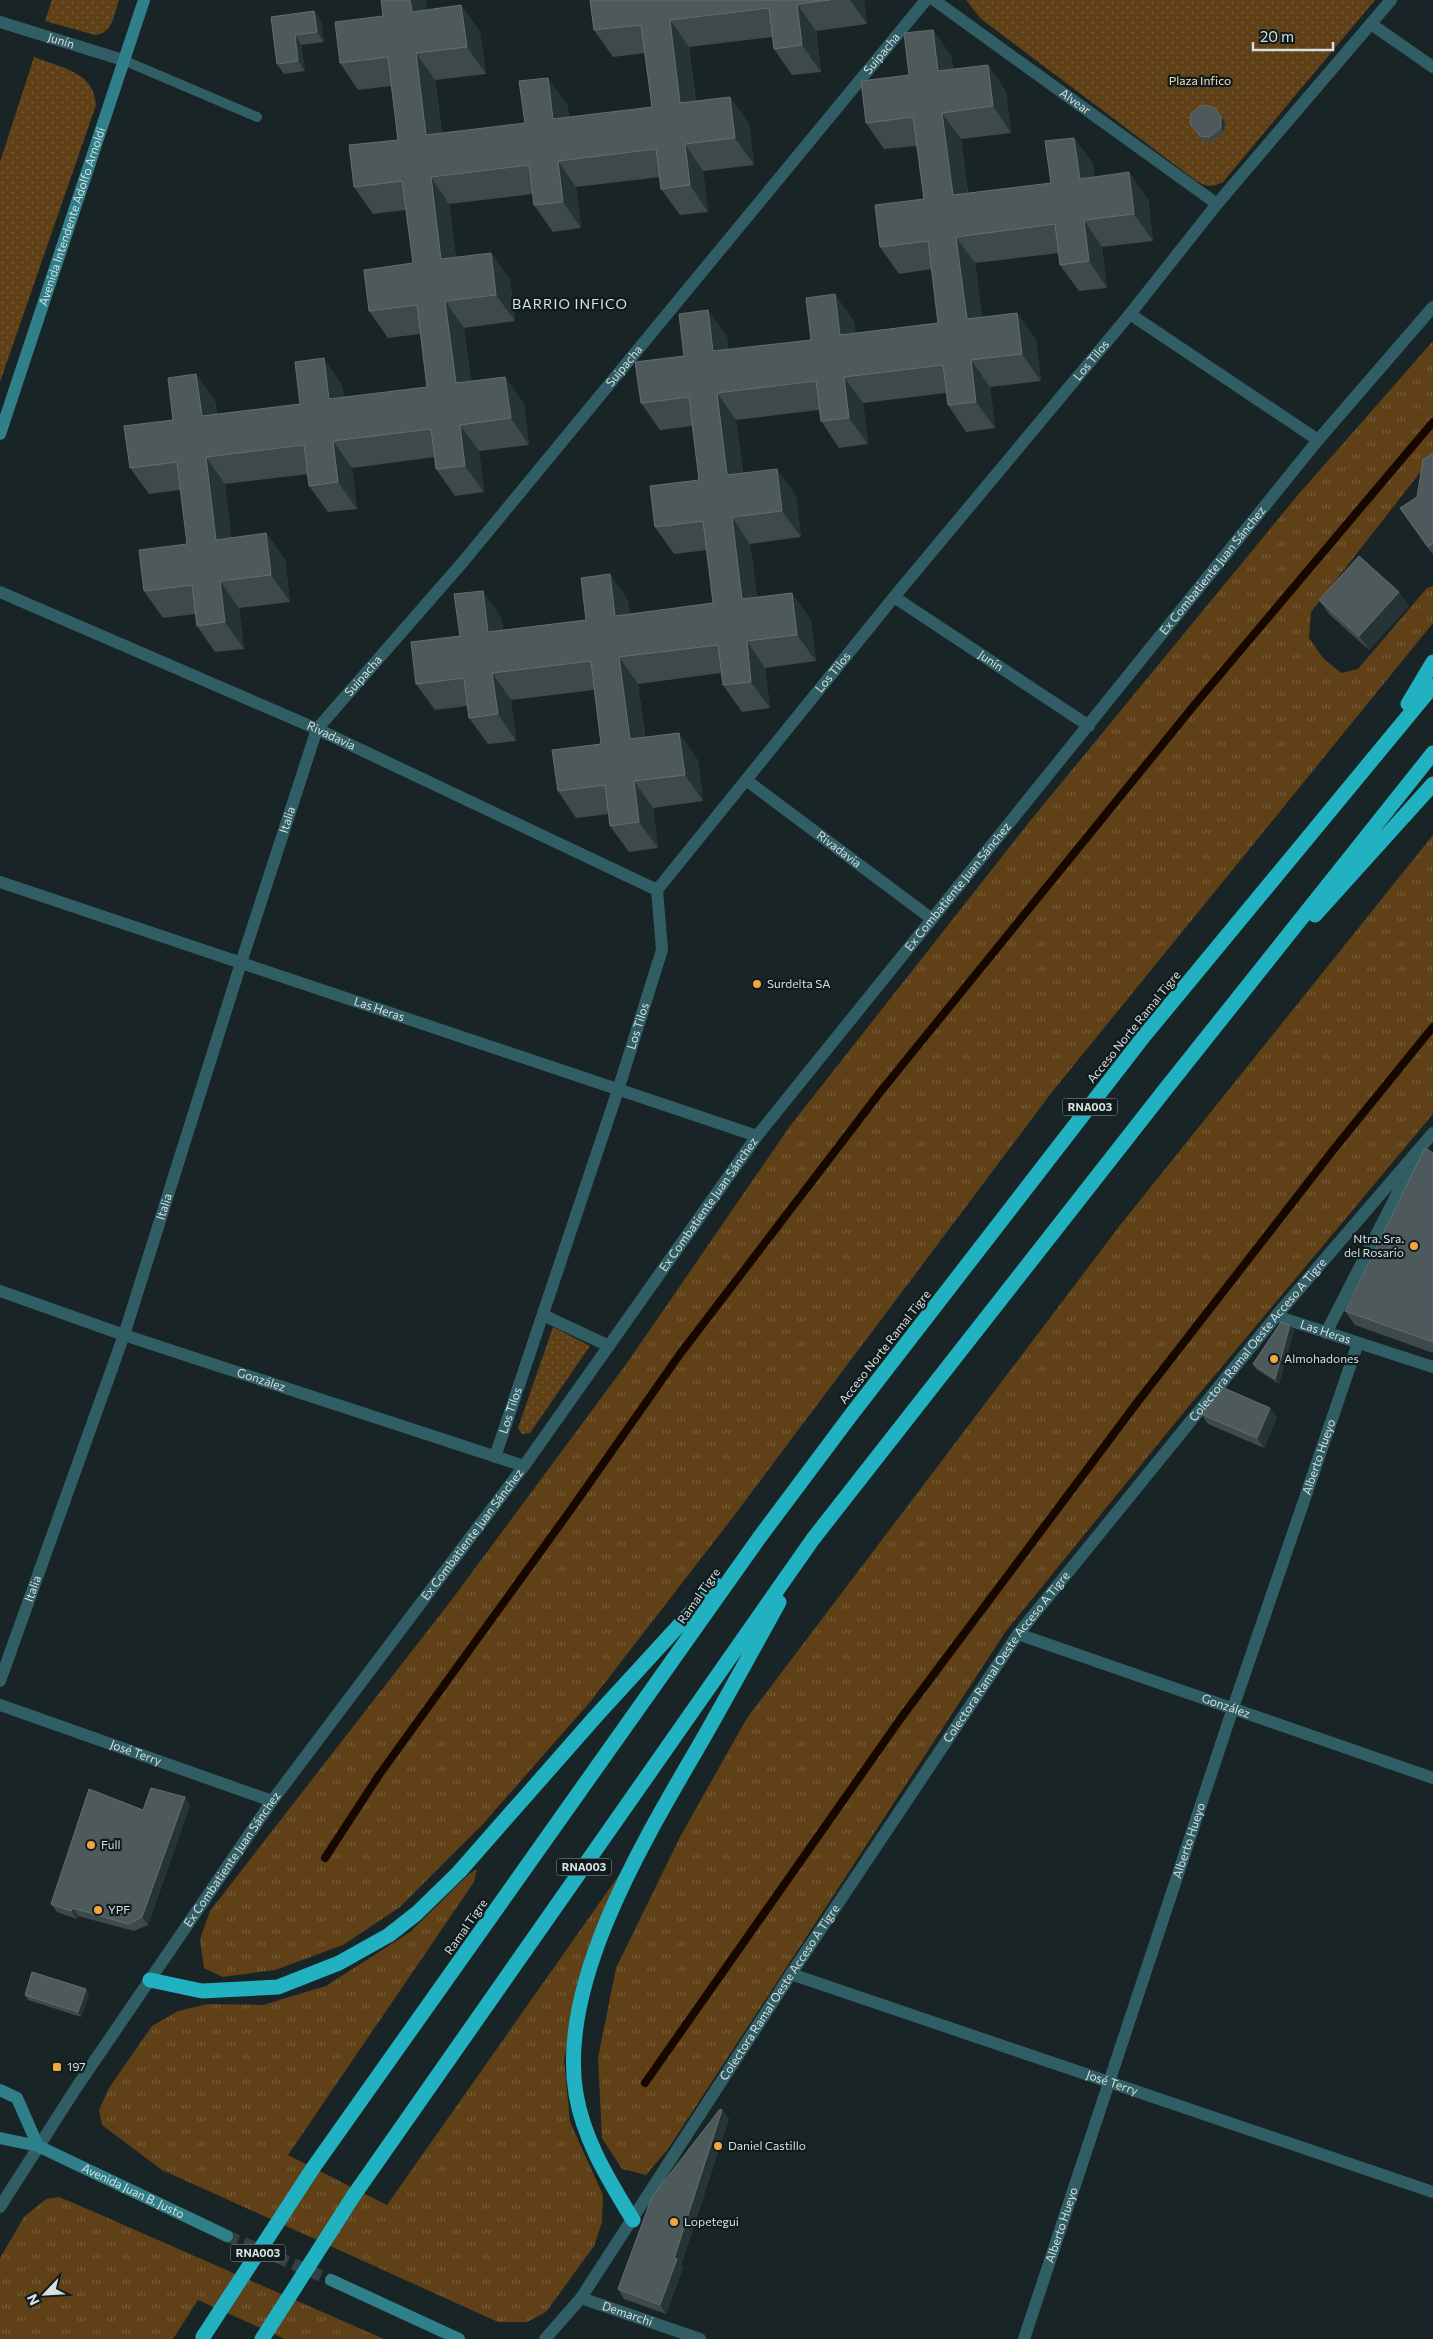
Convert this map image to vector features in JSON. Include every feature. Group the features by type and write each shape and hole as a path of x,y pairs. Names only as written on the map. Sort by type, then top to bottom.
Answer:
{"highway":[{"path":"1388,738 1433,662"},
{"name":"Acceso Norte Ramal Tigre","path":"759,1538 851,1415 1144,1036 1388,738 1433,686"},
{"name":"RNA003","path":"262,2339 354,2194 813,1539 1433,753"},
{"path":"1210,1034 1433,784"},
{"path":"150,1980 202,1991 278,1987 339,1963 389,1935 417,1913 460,1872 597,1715 759,1538"},
{"name":"Ramal Tigre","path":"202,2338 313,2168 759,1538"},
{"path":"633,2220 595,2154 583,2126 576,2092 577,2018 587,1978 606,1924 640,1848 813,1539"}],"main road":[{"name":"Avenida Intendente Adolfo Arnoldi","path":"0,434 144,0"},
{"path":"0,2090 17,2098 38,2146"},
{"name":"Avenida Juan B. Justo","path":"0,2138 38,2146 227,2236"},
{"path":"331,2280 459,2339"}],"street":[{"name":"Suipacha","path":"317,728 462,563 926,0"},
{"name":"Alvear","path":"934,0 1217,204"},
{"name":"Los Tilos","path":"495,1457 618,1090 662,950 657,890 894,597 1130,314 1217,204 1391,0"},
{"name":"Junín","path":"0,22 123,60"},
{"path":"1371,24 1433,67"},
{"name":"Ex Combatiente Juan Sánchez","path":"0,2207 38,2146 272,1801 524,1466 758,1136 1318,440 1433,307"},
{"path":"1130,314 1318,440"},
{"name":"Rivadavia","path":"0,592 317,728 657,890"},
{"name":"Junín","path":"894,597 1089,726"},
{"name":"Italia","path":"0,1681 124,1335 317,728"},
{"name":"Rivadavia","path":"746,780 932,919"},
{"name":"Las Heras","path":"0,882 758,1136"},
{"name":"Colectora Ramal Oeste Acceso A Tigre","path":"545,2339 581,2298 791,1974 1018,1634 1276,1316 1433,1133"},
{"path":"1326,1333 1421,1147"},
{"name":"González","path":"0,1291 124,1335 524,1466"},
{"path":"543,1315 609,1346"},
{"name":"Las Heras","path":"1276,1316 1433,1368"},
{"name":"Alberto Hueyo","path":"1024,2339 1108,2083 1358,1343"},
{"name":"González","path":"1018,1634 1433,1778"},
{"name":"José Terry","path":"0,1705 272,1801"},
{"name":"José Terry","path":"791,1974 1433,2192"},
{"name":"Demarchi","path":"581,2298 700,2339"}],"lane":[{"path":"123,60 152,74 257,117"}],"green space":[{"path":"52,0 119,0 109,27 101,34 95,35 45,21"},
{"name":"Plaza Infico","path":"966,0 1375,0 1223,182 1209,186 1195,180 980,18"},
{"path":"34,57 65,68 83,78 94,94 96,105 0,382 0,162"},
{"path":"1433,341 1433,456 1311,612 1309,638 1323,658 1341,673 1358,669 1427,588 1433,586 1433,623 1052,1092 730,1521 590,1702 482,1825 400,1907 343,1945 275,1970 223,1977 204,1968 200,1939 210,1911 453,1598 627,1363 790,1126 1030,821 1297,496"},
{"path":"1433,835 1433,1114 1184,1412 1006,1631 668,2149 646,2175 622,2169 602,2138 598,2058 616,1968 680,1837 747,1718 1121,1224"},
{"path":"553,1327 590,1346 530,1433 522,1434 518,1428"},
{"path":"626,1865 577,1999 564,2061 570,2122 603,2195 602,2222 594,2246 546,2312 527,2322 498,2322 162,2170 102,2125 99,2110 109,2088 152,2026 178,2011 208,2004 263,2005 326,1986 410,1932 469,1874 477,1869 474,1882 288,2155 387,2205"},
{"path":"59,2197 384,2339 285,2339 198,2300 173,2339 0,2339 0,2258 24,2217 46,2199"}],"building":[{"path":"381,0 410,0 412,12 461,5 467,47 416,53 426,135 525,123 519,81 548,78 553,119 652,107 641,25 594,30 590,0 830,0 797,4 802,45 774,49 769,8 670,20 680,103 730,97 735,138 685,144 690,185 661,189 656,149 558,161 563,202 534,205 529,165 431,177 441,259 491,253 496,295 445,301 456,383 505,377 511,418 460,425 465,466 436,469 431,429 333,441 338,482 309,486 304,445 206,457 216,540 266,533 271,575 220,581 225,622 197,626 192,585 144,591 139,550 187,544 177,462 130,468 124,426 173,420 168,378 196,374 202,416 300,404 295,362 324,358 329,399 427,387 417,305 369,311 364,270 413,263 402,181 354,187 349,145 398,140 388,57 340,63 335,22 383,16"},
{"path":"314,11 317,32 295,35 298,61 277,64 271,17"},
{"path":"933,30 938,71 988,65 993,106 942,113 953,195 1051,183 1045,141 1074,138 1080,179 1129,172 1134,214 1084,220 1089,261 1060,265 1055,224 956,237 967,319 1017,313 1022,354 971,360 976,402 948,405 943,365 844,377 849,418 821,421 816,381 717,393 727,475 777,469 782,511 732,517 742,599 792,593 797,635 747,641 751,682 723,685 718,645 619,657 630,739 679,733 685,775 634,781 639,822 610,826 605,785 558,791 552,750 601,744 591,661 492,673 498,714 469,718 464,678 416,684 411,642 460,636 454,594 483,591 488,632 586,620 581,578 610,574 615,616 713,603 703,521 655,527 650,486 699,480 689,397 641,403 635,362 684,356 679,314 708,310 713,351 811,340 806,298 835,294 840,335 938,323 928,241 880,247 875,205 924,199 913,117 866,123 861,81 909,75 904,33"},
{"path":"1205,105 1215,108 1221,117 1221,127 1209,137 1200,136 1190,124 1191,114 1200,106"},
{"path":"1433,453 1433,543 1428,547 1400,508 1417,497 1423,460"},
{"path":"1359,556 1399,592 1359,636 1319,600"},
{"name":"Ntra. Sra. del Rosario","path":"1425,1148 1433,1153 1433,1342 1345,1311"},
{"path":"1281,1322 1290,1325 1275,1379 1253,1364"},
{"path":"1224,1388 1270,1408 1257,1438 1201,1414"},
{"path":"151,1788 185,1797 142,1917 128,1924 73,1908 71,1911 51,1904 89,1789 143,1810"},
{"path":"32,1972 86,1989 78,2012 25,1995"},
{"path":"720,2109 722,2110 674,2258 677,2259 660,2305 618,2289 652,2197"}],"waterway":[{"path":"325,1858 379,1775 572,1508 680,1354 881,1091 1196,703 1433,422"},
{"path":"645,2083 901,1718 1136,1404 1334,1149 1433,1027"}],"tunnel":[{"path":"227,2236 331,2280"}],"place":[{"name":"Surdelta SA","path":"757,984"},
{"name":"Ntra. Sra. del Rosario","path":"1414,1246"},
{"name":"Almohadones","path":"1274,1359"},
{"name":"Full","path":"91,1845"},
{"name":"YPF","path":"98,1910"},
{"name":"197","path":"57,2067"},
{"name":"Daniel Castillo","path":"718,2146"},
{"name":"Lopetegui","path":"674,2222"}],"district":[{"name":"BARRIO INFICO","path":"570,304"}]}
